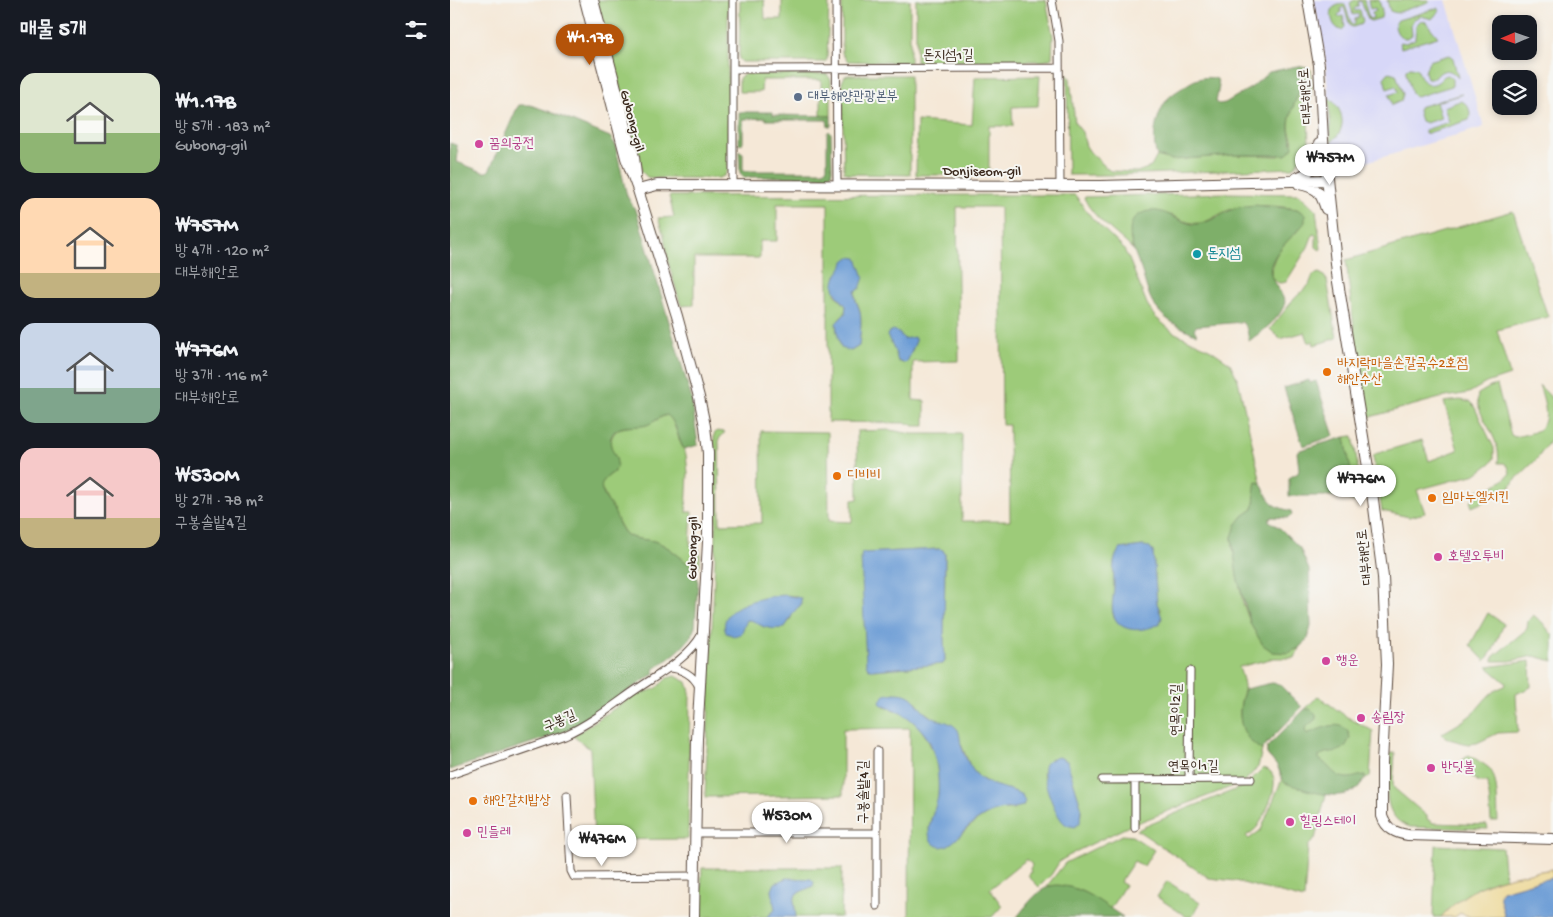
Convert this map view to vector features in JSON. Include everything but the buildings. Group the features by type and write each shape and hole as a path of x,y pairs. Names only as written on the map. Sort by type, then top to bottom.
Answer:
{"street":[{"name":"Gubong-gil","path":"585,0 626,158 638,190 679,324 706,426 708,453 708,542 697,738 694,917"},
{"name":"Gubong-gil","path":"593,0 634,157 638,190"},
{"path":"733,0 733,186"},
{"path":"836,0 837,186"},
{"path":"1052,0 1059,41 1060,186"},
{"name":"대부해안로","path":"1308,0 1321,88 1322,126 1338,282 1372,492 1383,577 1387,650 1381,788 1381,808 1384,820 1388,827 1394,831 1408,835 1553,839"},
{"name":"돈지섬1길","path":"733,69 1059,68"},
{"path":"1289,181 1310,172 1318,160 1318,108 1321,88"},
{"name":"Donjiseom-gil","path":"638,190 657,185 1147,186 1327,180"},
{"path":"1289,181 1312,187 1318,192 1322,197 1332,228"},
{"name":"구봉길","path":"450,775 574,731 590,722 668,668 694,645 704,631"},
{"path":"668,668 688,674 695,679 700,688"},
{"name":"연목이2길","path":"1189,779 1190,671"},
{"name":"구봉솔밭4길","path":"877,751 877,906"},
{"name":"연목이1길","path":"1102,780 1251,779"},
{"path":"1134,828 1135,780"},
{"path":"567,795 571,871 574,877 695,876"},
{"name":"구봉솔밭4길","path":"696,833 877,833"}],"shaded area":[{"path":"1314,0 1446,0 1484,127 1336,171 1329,130 1325,58"}],"green space":[{"path":"597,0 728,0 728,170 724,176 719,178 653,178 647,177 642,172"},
{"path":"740,0 764,0 765,19 782,19 782,0 829,0 827,60 824,62 742,62 739,59"},
{"path":"842,0 910,0 910,63 847,61 842,53"},
{"path":"916,0 1046,0 1053,36 1052,58 1045,61 916,62"},
{"path":"1355,0 1364,0 1369,19 1373,18 1372,13 1376,11 1375,8 1370,9 1368,0 1379,0 1382,11 1381,18 1368,20 1361,1 1358,2 1358,6 1354,9 1355,11 1360,10 1362,24 1350,26 1344,7 1341,8 1338,17 1343,16 1345,27 1342,30 1336,28 1331,16 1331,10 1338,5 1345,5 1352,25 1355,24 1355,19 1359,17 1358,14 1353,15 1350,4"},
{"path":"1387,0 1428,0 1429,2 1396,13 1390,11"},
{"path":"1438,8 1440,10 1432,19 1421,16 1414,19 1411,25 1412,35 1408,38 1400,36 1397,32 1395,24 1398,20"},
{"path":"1421,20 1426,22 1438,37 1401,48 1400,42 1406,43 1415,39 1416,25"},
{"path":"1449,55 1453,58 1458,78 1452,72 1446,70 1435,78 1427,78 1425,72 1429,61"},
{"path":"1297,66 1307,68 1290,117 1289,130 1293,147 1286,155 1234,155 1172,160 1157,156 1154,142 1162,107 1175,93 1189,84 1204,78 1217,79 1219,86 1216,102 1219,104 1225,103 1252,87 1269,72"},
{"path":"1410,67 1417,68 1424,81 1430,84 1438,82 1448,75 1452,78 1452,86 1416,97 1412,94 1406,73 1406,70"},
{"path":"1307,68 1311,70 1312,87 1308,111 1309,147 1293,168 1118,175 1068,175 1067,74 1070,78 1075,123 1082,132 1090,152 1110,171 1137,172 1151,167 1157,156 1172,160 1234,155 1279,156 1293,141 1289,129 1290,118"},
{"path":"1389,72 1396,74 1403,94 1401,101 1392,105 1389,95 1398,92 1396,86 1387,89 1384,78"},
{"path":"744,74 827,74 831,80 831,116 821,116 821,80 762,80 761,92 739,92 739,78"},
{"path":"910,75 910,175 849,174 844,172 842,82 845,76"},
{"path":"1040,76 1038,106 1012,107 1013,126 989,126 989,175 916,175 917,121 972,125 975,77"},
{"path":"1462,94 1436,102 1441,118 1426,123 1421,121 1418,111 1419,107"},
{"path":"1329,98 1338,108 1342,120 1340,132 1331,142"},
{"path":"1460,101 1469,108 1469,120 1425,134 1425,130 1449,122 1444,107"},
{"path":"519,105 530,105 548,111 610,137 615,144 627,196 637,213 692,400 698,445 684,449 671,418 667,415 647,425 621,428 614,432 610,441 617,465 615,470 603,482 602,489 625,533 634,538 654,541 664,545 692,567 691,570 698,582 695,626 684,646 653,670 655,673 570,730 450,770 450,143 456,145 458,153 457,162 487,172"},
{"path":"739,112 773,112 773,115 831,116 831,126 828,126 827,120 743,119 743,143 739,145"},
{"path":"829,131 831,133 832,170 831,174 827,177 743,177 740,173 740,151 743,153 743,171 824,171 827,167 827,133"},
{"path":"1226,193 1299,194 1316,210 1321,249 1316,247 1316,235 1313,234 1308,247 1286,282 1279,283 1271,277 1273,262 1289,239 1300,229 1297,209 1268,206 1240,207 1201,223 1183,221 1171,215 1130,237 1133,250 1100,220 1084,198 1085,197"},
{"path":"1075,195 1092,218 1123,248 1147,304 1155,317 1173,332 1211,350 1230,363 1238,380 1261,483 1258,482 1253,509 1243,516 1232,537 1243,603 1251,625 1263,645 1288,653 1299,648 1295,658 1274,658 1239,667 1244,688 1240,709 1241,723 1246,735 1262,750 1258,767 1244,782 1129,826 1077,851 1060,861 1051,875 1039,887 1028,876 1032,865 1027,859 990,889 1002,906 992,917 909,917 910,728 843,729 843,795 705,797 716,534 714,434 717,431 725,432 719,439 720,524 762,523 761,431 828,432 829,521 852,522 852,500 858,499 857,431 890,430 912,434 962,434 962,521 1010,521 1009,425 1002,425 1000,207 957,207 959,361 913,362 913,400 925,401 925,426 914,426 907,423 828,422 828,204 777,204 777,241 760,241 760,258 694,258 694,305 681,306 658,218 674,217 669,196","holes":["843,268 860,289 855,291 861,315 859,346 851,351 839,337 836,328 837,323 845,314 846,306 835,294 836,275","916,341 907,362 898,361 893,345","1143,546 1153,552 1157,604 1161,611 1123,626 1116,620 1112,611 1114,564 1120,549","943,550 945,554 945,661 943,664 872,670 868,668 862,553","785,595 795,596 801,605 795,609 789,622 764,627 752,620 747,620 744,624 744,604 771,596","895,693 917,702 920,709 932,717 961,744 971,768 980,778 993,785 1017,792 1015,809 991,812 976,821 956,839 947,844 937,845 932,842 929,827 938,797 939,782 933,753 928,740 920,729 910,719 884,707 881,699 886,695","1059,757 1067,761 1081,806 1081,815 1055,809 1043,774 1051,759"]},
{"path":"1254,205 1297,209 1305,214 1305,222 1281,248 1270,270 1272,278 1285,302 1280,314 1249,341 1247,329 1242,322 1196,326 1194,329 1197,335 1166,318 1150,297 1133,247 1130,230 1137,216 1145,212 1158,211 1187,223 1198,224 1209,221 1236,208"},
{"path":"1513,211 1548,317 1497,330 1510,375 1486,383 1469,393 1440,398 1370,417 1367,416 1358,361 1346,260"},
{"path":"1319,273 1327,280 1337,338 1314,345 1313,341 1309,343 1305,332 1280,339 1270,329 1295,298 1309,285 1313,275"},
{"path":"1309,380 1310,383 1316,381 1334,436 1303,446 1284,388"},
{"path":"1497,385 1511,435 1515,437 1538,430 1545,421 1545,409 1539,385 1553,401 1553,436 1537,459 1514,481 1509,489 1472,507 1470,501 1479,489 1482,493 1505,479 1510,473 1508,466 1504,463 1498,463 1496,444 1478,402 1478,394"},
{"path":"1460,400 1470,402 1474,406 1494,448 1494,458 1491,463 1476,474 1417,490 1425,513 1409,517 1382,511 1373,457 1375,454 1422,440 1429,461 1458,450 1444,402"},
{"path":"667,415 672,419 686,455 688,473 686,512 692,512 690,545 697,546 700,551 700,565 697,568 692,567 662,544 633,538 626,534 612,511 601,486 604,480 614,472 616,458 611,440 616,431 625,427 648,424"},
{"path":"1353,436 1363,503 1349,500 1352,499 1345,437"},
{"path":"1345,437 1354,497 1349,500 1334,496 1289,496 1289,478 1298,473 1299,469 1297,452"},
{"path":"1256,482 1261,483 1275,505 1291,511 1292,515 1288,518 1272,517 1268,520 1281,529 1300,548 1309,570 1311,626 1308,638 1299,648 1288,653 1273,652 1263,645 1251,625 1237,577 1232,537 1236,525 1243,516 1253,509"},
{"path":"1488,613 1504,624 1493,650 1485,661 1470,645"},
{"path":"1533,615 1542,622 1553,636 1553,661 1534,656 1510,661 1493,661 1493,657 1527,629 1528,621"},
{"path":"1530,661 1531,687 1516,694 1518,732 1498,733 1477,743 1468,744 1449,739 1441,734 1468,717 1494,691 1505,686 1506,683 1487,667"},
{"path":"675,676 687,682 690,692 688,839 594,840 590,749 573,736 633,696 657,688 667,678"},
{"path":"1272,683 1279,684 1302,707 1262,750 1248,738 1244,731 1241,723 1240,707 1245,689"},
{"path":"1318,696 1347,717 1373,731 1370,777 1365,779 1352,792 1326,794 1315,839 1308,846 1304,899 1235,881 1209,878 1137,830 1245,786 1263,768 1270,771 1274,785 1266,812 1258,826 1246,836 1249,839 1261,830 1282,779 1278,767 1267,754 1267,748"},
{"path":"1305,709 1310,709 1316,715 1316,719 1305,728 1306,734 1324,727 1337,725 1347,730 1350,737 1344,748 1319,756 1319,759 1336,774 1344,778 1365,775 1365,778 1355,790 1340,795 1322,794 1284,782 1278,767 1267,754 1267,748"},
{"path":"1390,753 1395,753 1394,788 1427,816 1427,819 1433,823 1487,825 1488,829 1410,827 1400,822 1393,815 1387,796"},
{"path":"1469,755 1487,766 1492,773 1496,786 1498,821 1491,821 1488,782 1479,782 1456,765"},
{"path":"1122,835 1132,836 1154,850 1144,866 1134,861 1120,882 1125,885 1110,909 1073,888 1047,886 1065,863"},
{"path":"1436,845 1502,848 1505,878 1470,892 1441,917 1433,917"},
{"path":"702,868 842,868 841,917 796,917 794,901 796,894 813,886 810,879 787,878 772,890 775,910 767,917 700,917"},
{"path":"1167,881 1200,903 1192,916 1187,917 1157,897"},
{"path":"1057,885 1067,886 1084,892 1123,917 1017,917 1039,892"}],"sand":[{"path":"1553,869 1553,878 1502,891 1504,917 1471,917 1460,913 1455,917 1441,917 1466,895 1492,882"}],"water":[{"path":"849,257 857,258 864,277 860,289 855,291 861,316 859,346 851,351 841,348 836,323 845,314 846,306 834,289 836,276 842,268 844,261"},
{"path":"893,330 904,339 914,337 916,341 907,362 898,361 887,336"},
{"path":"1150,547 1153,552 1157,603 1162,618 1159,624 1139,630 1120,625 1113,613 1114,562 1120,549"},
{"path":"943,550 945,554 945,661 943,664 872,670 868,668 866,664 862,553"},
{"path":"785,595 801,598 801,605 784,628 767,628 747,620 741,634 734,636 726,633 725,623 728,615 735,609 755,600"},
{"path":"895,693 908,695 931,717 955,727 959,732 966,758 976,774 990,784 1022,795 1025,801 1023,806 1000,810 986,815 947,846 942,847 933,843 930,838 929,826 938,795 938,774 935,759 928,739 919,727 902,713 880,703 885,695"},
{"path":"1059,757 1067,761 1081,806 1080,823 1075,827 1066,825 1060,819 1046,785 1044,776 1045,764 1053,758"},
{"path":"787,878 811,879 814,882 813,886 796,894 794,901 796,917 767,917 775,910 772,890 775,883"},
{"path":"1553,878 1553,917 1504,917 1500,899 1502,891"}],"place":[{"name":"대부해양관광본부","path":"798,97"},
{"name":"꿈의궁전","path":"479,144"},
{"name":"돈지섬","path":"1197,254"},
{"name":"바지락마을손칼국수2호점 해안수산","path":"1327,372"},
{"name":"디비비","path":"837,476"},
{"name":"임마누엘치킨","path":"1432,498"},
{"name":"호텔오투비","path":"1438,557"},
{"name":"행운","path":"1326,661"},
{"name":"송림장","path":"1361,718"},
{"name":"반딧불","path":"1431,768"},
{"name":"해안갈치밥상","path":"473,801"},
{"name":"힐링스테이","path":"1290,822"},
{"name":"민들레","path":"467,833"}]}
